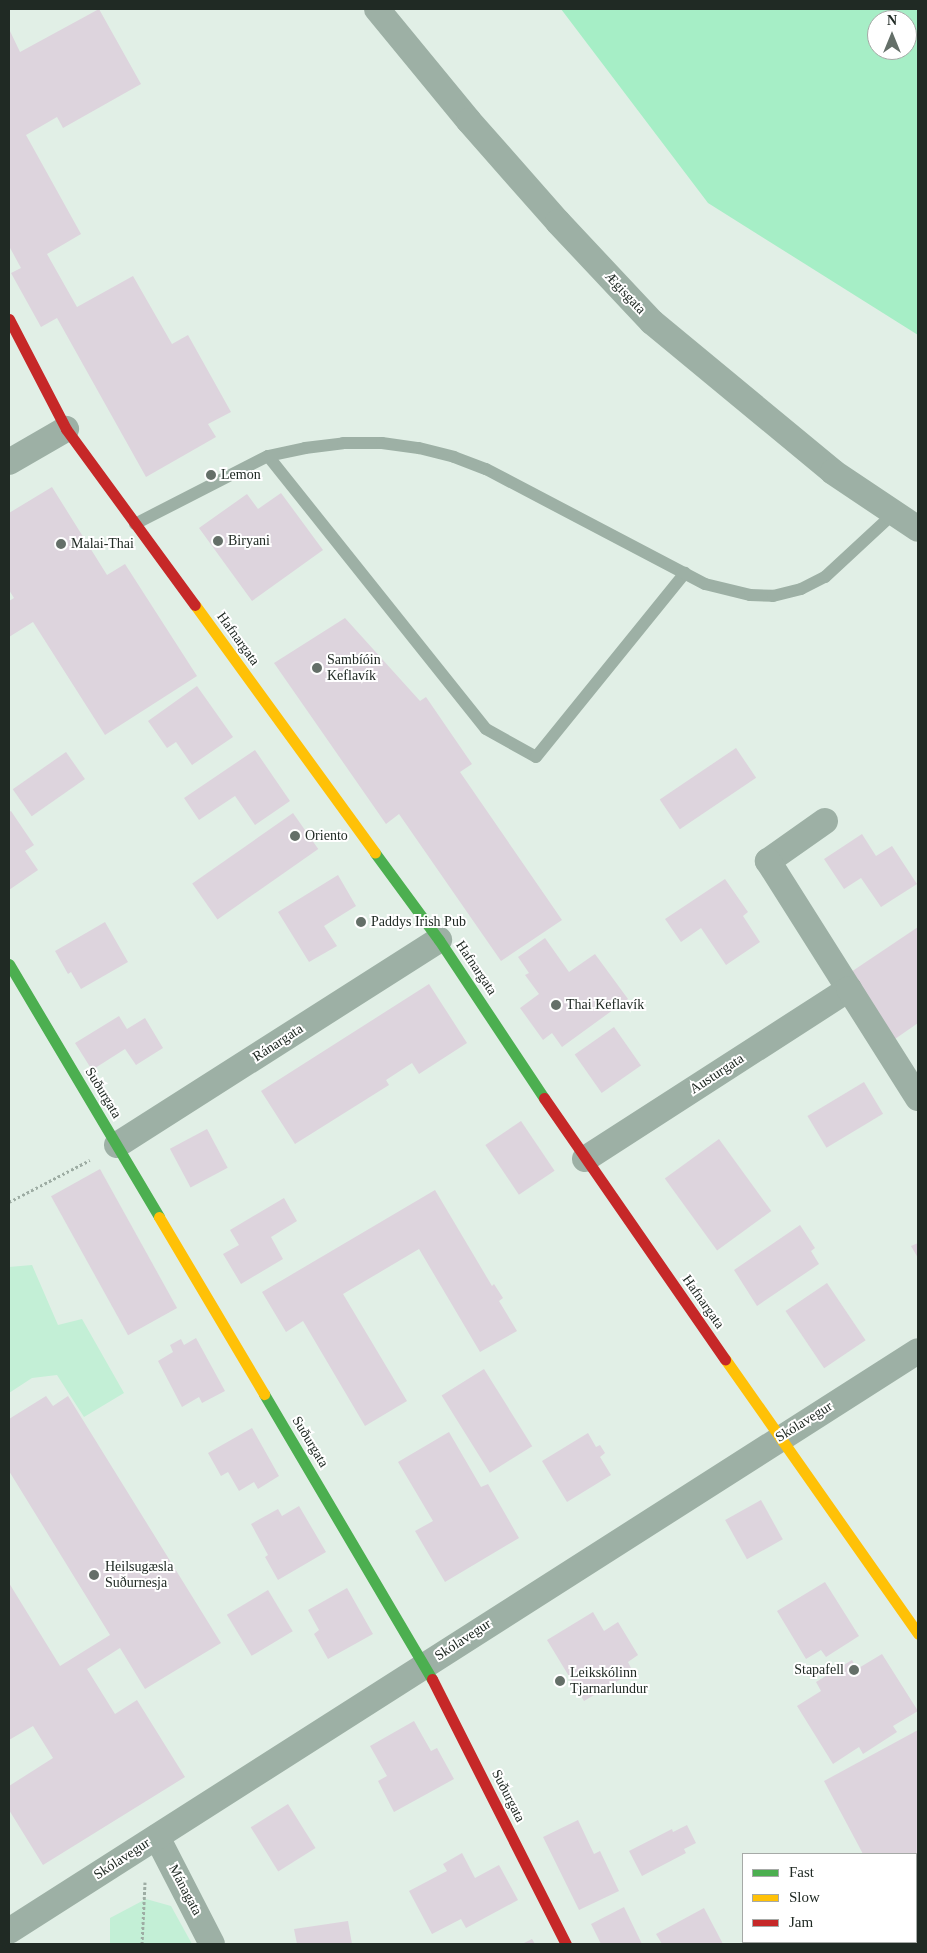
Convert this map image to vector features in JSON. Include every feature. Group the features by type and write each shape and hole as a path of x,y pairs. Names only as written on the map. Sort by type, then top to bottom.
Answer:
{"street":[{"name":"Ægisgata","path":"377,9 469,121 558,222 652,322 833,472 918,529"},
{"name":"Hafnargata","path":"9,319 66,428 439,940 585,1159 918,1634"},
{"path":"9,462 66,428"},
{"path":"825,821 768,862 918,1098"},
{"name":"Ránargata","path":"117,1146 439,940"},
{"name":"Suðurgata","path":"9,964 424,1664 566,1944"},
{"name":"Austurgata","path":"585,1159 849,989"},
{"name":"Skólavegur","path":"9,1931 424,1664 918,1351"},
{"name":"Mánagata","path":"150,1842 212,1944"}],"lane":[{"path":"135,524 268,456 324,445 382,443 419,448 454,457 486,469 712,586 750,595 773,596 801,589 825,577 894,513"},
{"path":"268,456 486,729 536,757 684,573"}],"path":[{"path":"9,1202 117,1146"},
{"path":"142,1944 150,1842"}],"shaded area":[{"path":"561,9 918,9 918,335 708,203"},
{"path":"32,1265 58,1325 82,1319 124,1393 84,1417 57,1375 32,1378 9,1393 9,1267"},
{"path":"146,1899 171,1906 192,1944 110,1944 110,1918"}],"building":[{"path":"99,9 141,84 63,128 57,117 26,135 81,234 47,254 77,307 133,276 172,344 188,335 231,412 208,424 216,437 146,477 57,318 41,327 11,273 21,268 9,246 9,29 20,52"},
{"path":"52,487 107,575 125,564 197,676 105,735 33,622 9,637 9,601 14,598 9,590 9,513"},
{"path":"281,493 323,550 252,601 199,528 247,494 258,509"},
{"path":"345,618 420,701 426,697 472,764 460,772 562,920 501,961 399,814 386,824 274,663"},
{"path":"197,686 233,737 192,765 176,742 167,748 148,721"},
{"path":"736,748 756,778 680,829 660,799"},
{"path":"255,750 290,801 255,825 235,796 199,820 184,798"},
{"path":"66,752 85,779 32,816 13,789"},
{"path":"11,811 34,845 25,851 38,870 9,890 9,812"},
{"path":"293,813 318,849 217,920 192,884"},
{"path":"862,834 876,856 892,846 917,884 881,907 861,878 844,889 824,859"},
{"path":"338,875 356,906 324,926 337,946 309,962 278,912"},
{"path":"725,879 748,912 743,916 760,942 726,965 701,928 681,942 665,919"},
{"path":"105,922 128,962 81,989 71,972 68,974 55,951"},
{"path":"918,927 918,1023 895,1039 851,972"},
{"path":"545,938 569,972 595,954 628,999 562,1047 552,1033 543,1040 520,1008 539,994 525,975 529,973 518,957"},
{"path":"429,984 467,1043 419,1074 412,1063 386,1080 389,1085 295,1144 261,1091"},
{"path":"119,1016 127,1029 145,1018 163,1048 136,1065 125,1049 92,1070 75,1043"},
{"path":"614,1027 641,1066 602,1093 575,1055"},
{"path":"864,1082 883,1114 826,1148 807,1116"},
{"path":"521,1121 555,1171 519,1195 485,1145"},
{"path":"207,1129 228,1168 191,1188 170,1149"},
{"path":"719,1139 771,1211 717,1250 665,1178"},
{"path":"100,1169 177,1308 128,1335 51,1196"},
{"path":"435,1190 492,1286 494,1284 503,1298 499,1301 517,1331 480,1352 419,1249 343,1294 407,1401 365,1426 303,1321 286,1332 262,1292"},
{"path":"284,1198 297,1221 271,1237 283,1259 241,1284 223,1254 239,1245 230,1230"},
{"path":"800,1225 815,1248 811,1251 819,1264 757,1306 734,1270"},
{"path":"918,1243 918,1258 911,1246"},
{"path":"827,1283 866,1340 824,1368 786,1311"},
{"path":"196,1338 225,1391 202,1403 199,1397 182,1407 158,1361 173,1352 170,1345 181,1339 184,1345"},
{"path":"484,1369 532,1446 490,1473 442,1395"},
{"name":"Heilsugæsla Suðurnesja","path":"46,1396 53,1406 68,1396 221,1643 145,1689 120,1648 87,1669 115,1714 137,1700 185,1777 43,1865 9,1810 9,1786 53,1758 33,1726 9,1740 9,1583 60,1666 110,1635 9,1471 9,1419"},
{"path":"252,1428 279,1476 258,1489 254,1482 239,1491 228,1472 221,1476 208,1453"},
{"path":"449,1432 481,1487 488,1484 519,1538 445,1582 415,1531 433,1521 398,1462"},
{"path":"588,1433 596,1447 600,1445 605,1453 600,1457 611,1475 567,1502 542,1461"},
{"path":"761,1500 783,1539 747,1559 725,1520"},
{"path":"299,1506 326,1552 278,1580 265,1557 268,1555 251,1524 278,1509 282,1516"},
{"path":"825,1582 859,1636 826,1657 821,1650 806,1659 777,1611"},
{"path":"347,1588 373,1634 328,1659 314,1634 319,1630 308,1610"},
{"path":"268,1590 293,1631 252,1656 227,1615"},
{"path":"593,1612 604,1631 618,1622 638,1655 628,1662 633,1672 584,1701 547,1640"},
{"path":"882,1654 918,1711 893,1726 897,1732 863,1754 859,1747 833,1764 797,1706 821,1691 816,1682 852,1660 857,1669"},
{"path":"414,1721 431,1751 437,1748 454,1779 394,1812 378,1781 387,1776 370,1746"},
{"path":"918,1730 918,1886 917,1853 862,1853 824,1781"},
{"path":"288,1804 316,1848 278,1871 251,1827"},
{"path":"578,1820 594,1854 600,1851 619,1891 579,1910 543,1837"},
{"path":"687,1825 696,1843 684,1849 686,1853 642,1876 629,1851 672,1829 673,1832"},
{"path":"462,1853 475,1878 499,1865 518,1900 466,1928 461,1919 432,1934 409,1891 447,1871 443,1864"},
{"path":"624,1907 642,1944 601,1944 591,1924"},
{"path":"704,1908 723,1944 662,1944 656,1934"},
{"path":"348,1921 352,1944 297,1944 294,1929"},
{"path":"532,1939 535,1944 522,1944"}],"traffic: fast":[{"path":"375,853 439,940 544,1098"},
{"path":"9,964 159,1217"},
{"path":"264,1394 432,1679"}],"traffic: slow":[{"path":"195,605 375,853"},
{"path":"159,1217 264,1394"},
{"path":"725,1359 918,1634"}],"traffic: jam":[{"path":"9,319 66,429 195,605"},
{"path":"544,1098 725,1359"},
{"path":"432,1679 566,1944"}],"place":[{"name":"Lemon","path":"211,475"},
{"name":"Biryani","path":"218,541"},
{"name":"Malai-Thai","path":"61,544"},
{"name":"Sambíóin Keflavík","path":"317,668"},
{"name":"Oriento","path":"295,836"},
{"name":"Paddys Irish Pub","path":"361,922"},
{"name":"Thai Keflavík","path":"556,1005"},
{"name":"Heilsugæsla Suðurnesja","path":"94,1575"},
{"name":"Stapafell","path":"854,1670"},
{"name":"Leikskólinn Tjarnarlundur","path":"560,1681"}]}
